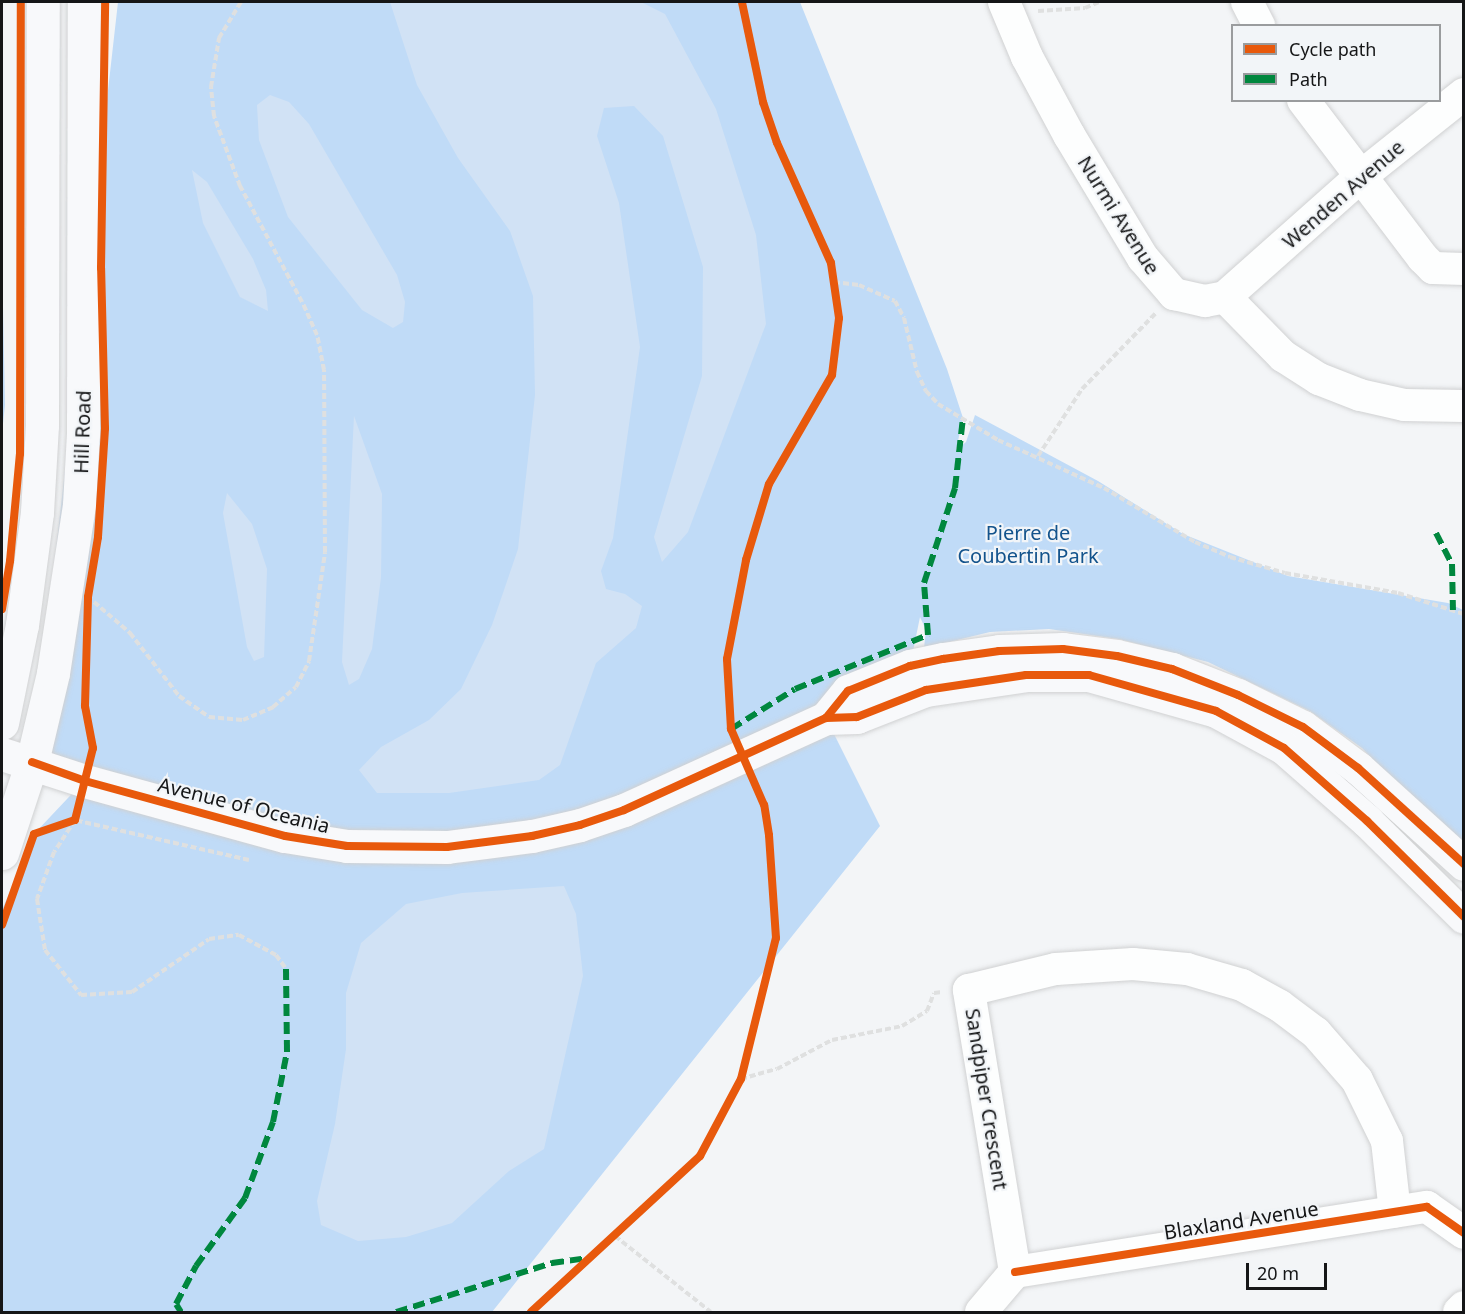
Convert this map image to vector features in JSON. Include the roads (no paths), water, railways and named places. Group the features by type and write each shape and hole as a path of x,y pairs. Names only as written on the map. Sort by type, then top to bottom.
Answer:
{"street":[{"name":"Hill Road","path":"2,723 22,625 38,512 42,426 43,2"},
{"name":"Hill Road","path":"2,853 17,758 68,592 81,474 84,2"},
{"path":"1247,2 1258,24"},
{"name":"Nurmi Avenue","path":"1008,10 1027,57 1081,156 1143,258 1174,294 1205,301 1225,297"},
{"name":"Wenden Avenue","path":"1225,297 1360,177 1464,94"},
{"path":"1304,102 1360,177 1434,268 1464,269"},
{"path":"1225,297 1283,356 1319,379 1360,395 1404,405 1464,406"},
{"name":"Avenue of Oceania","path":"825,718 848,691 910,666 943,658 999,651 1063,649 1161,667 1238,694 1303,727 1358,768 1464,864"},
{"name":"Avenue of Oceania","path":"17,758 85,781 285,836 347,846 447,848 532,836 624,810 825,718 857,717 946,685 1026,675 1089,675 1216,711 1284,748 1342,797 1464,917"},
{"name":"Sandpiper Crescent","path":"1015,1272 969,990 1056,969 1123,964 1187,969 1242,985 1316,1033 1357,1080 1387,1141 1395,1212"},
{"name":"Blaxland Avenue","path":"1015,1272 1427,1207 1464,1233"},
{"path":"981,1312 1015,1272"},
{"path":"1459,1312 1464,1307"}],"park label":[{"name":"Pierre de Coubertin Park","path":"1028,544"}]}
